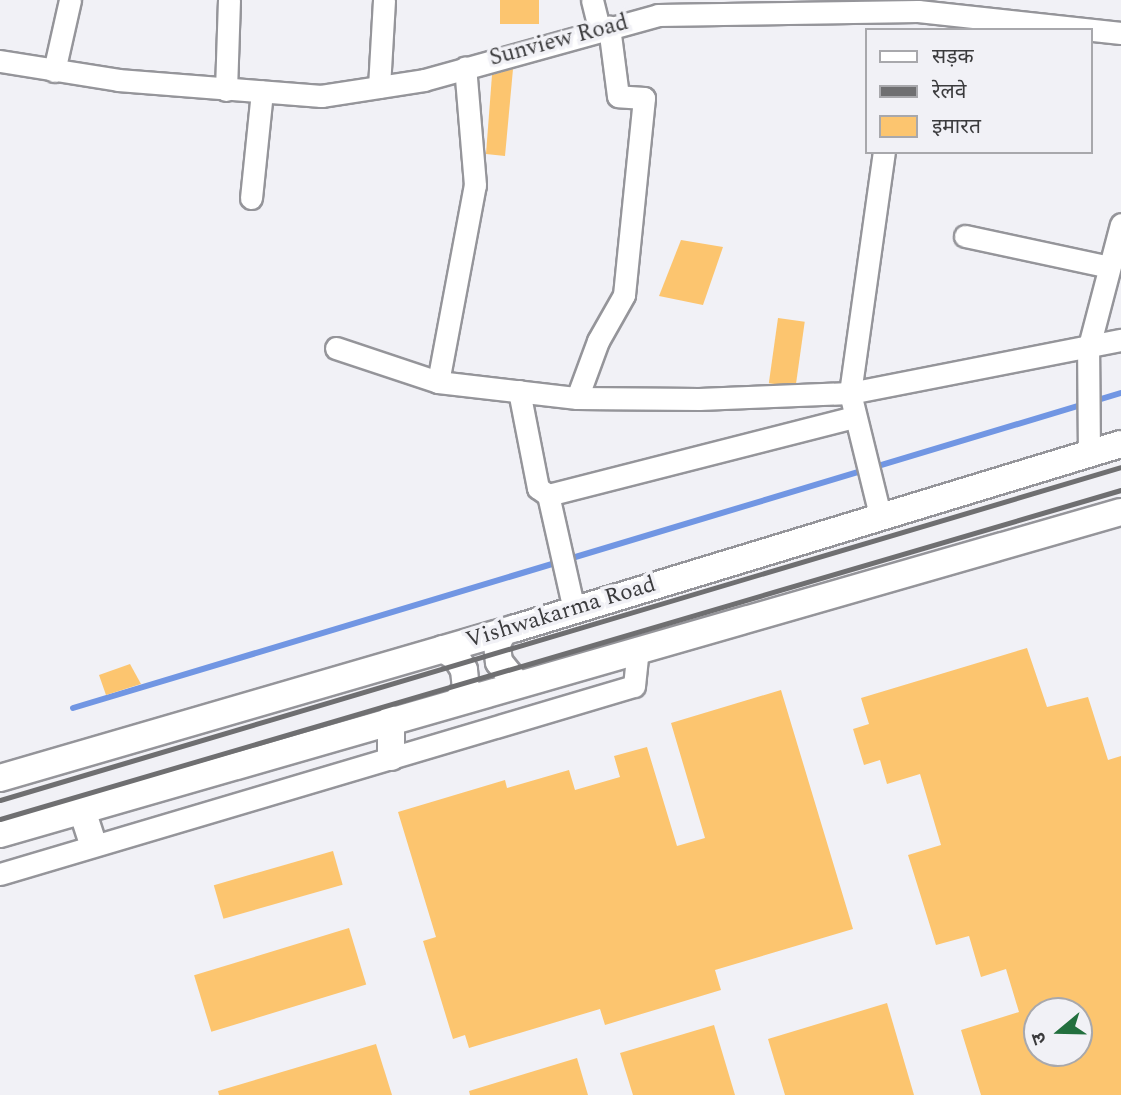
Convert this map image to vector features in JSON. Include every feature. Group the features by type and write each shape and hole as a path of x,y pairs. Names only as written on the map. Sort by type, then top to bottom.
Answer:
{"main road":[{"name":"Vishwakarma Road","path":"0,778 503,632 880,515 1121,444"},
{"path":"0,834 459,699 1121,512"},
{"path":"503,632 497,644 499,662 516,683"},
{"path":"443,649 456,657 464,670 466,688 459,699"},
{"path":"391,719 391,757"},
{"path":"0,756 28,770"},
{"path":"82,810 93,844"}],"street":[{"path":"54,71 69,0"},
{"path":"226,90 229,0"},
{"path":"379,87 384,0"},
{"path":"578,398 598,341 624,295 644,98 618,96 604,28 592,0"},
{"name":"Sunview Road","path":"0,61 54,71 226,90 321,96 379,87 465,67 658,15 779,7 915,20 979,8 1093,28"},
{"name":"Sunview Road","path":"1093,28 1121,33"},
{"path":"438,382 475,185 465,67"},
{"path":"251,198 262,92"},
{"path":"880,515 850,393 884,154"},
{"path":"1088,455 1087,350 1121,223"},
{"path":"965,236 1109,267"},
{"path":"336,348 438,382 578,398 850,393 1087,350 1121,340"},
{"path":"519,391 538,488 548,495 574,610"},
{"path":"548,495 855,417"},
{"path":"0,874 93,844 634,686 638,648"}],"building":[{"path":"500,0 539,0 539,24 500,24"},
{"path":"513,69 505,156 486,154 492,75"},
{"path":"681,240 723,247 703,305 659,296"},
{"path":"778,318 805,322 796,387 769,383"},
{"path":"1027,648 1047,707 1088,697 1108,760 1121,756 1121,1095 981,1095 961,1030 1019,1012 1006,969 981,977 969,936 936,945 908,855 941,845 920,774 887,784 880,760 864,765 853,729 869,724 861,698"},
{"path":"130,664 141,684 106,695 99,675"},
{"path":"781,690 853,929 715,970 721,990 605,1025 600,1009 469,1048 465,1035 453,1039 423,941 436,937 398,812 505,780 507,788 569,770 575,790 620,777 614,756 647,747 677,846 705,838 671,723"},
{"path":"333,851 343,885 223,919 214,885"},
{"path":"349,928 366,984 211,1032 194,975"},
{"path":"887,1003 914,1095 785,1095 768,1039"},
{"path":"714,1025 735,1095 633,1095 620,1053"},
{"path":"376,1044 392,1095 219,1095 218,1091"},
{"path":"577,1058 588,1095 470,1095 469,1091"}],"waterway":[{"path":"73,708 1121,393"}],"railway":[{"path":"0,800 1121,467"},
{"path":"0,819 1121,490"}]}
